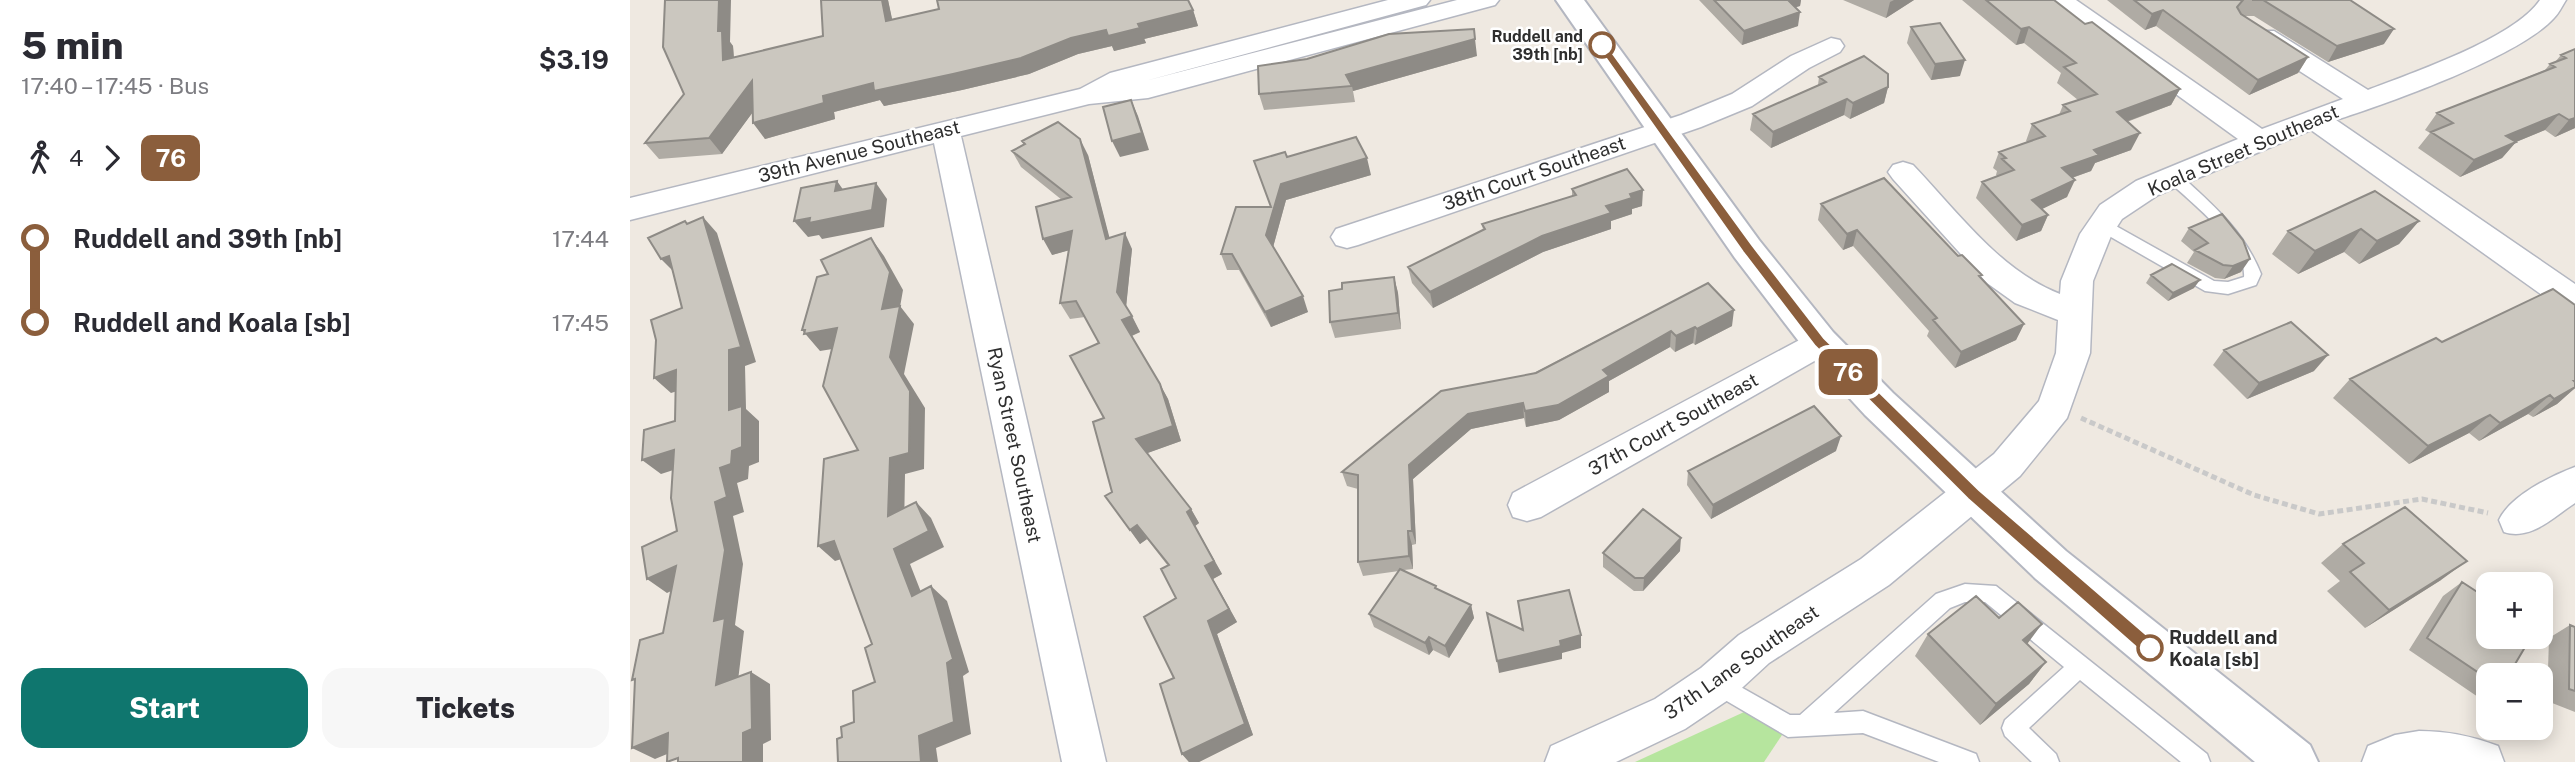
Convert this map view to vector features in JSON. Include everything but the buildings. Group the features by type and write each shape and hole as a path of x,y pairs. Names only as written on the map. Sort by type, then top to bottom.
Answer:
{"main road":[{"path":"1570,0 1662,130 1819,342 1973,495 2111,617 2292,762"}],"street":[{"name":"39th Avenue Southeast","path":"1090,95 1120,79 1417,0"},
{"name":"39th Avenue Southeast","path":"630,209 1090,95 1148,89 1486,0"},
{"path":"2059,0 2259,140"},
{"name":"Koala Street Southeast","path":"1973,495 2007,465 2054,408 2073,353 2073,312 2077,281 2102,225 2111,212 2147,188 2259,140 2462,62 2510,37 2543,14 2553,0"},
{"path":"2244,23 2366,101"},
{"name":"38th Court Southeast","path":"1347,237 1662,130 1742,100 1800,62 1831,46"},
{"path":"2313,118 2575,302"},
{"name":"Ryan Street Southeast","path":"945,129 1084,762"},
{"path":"1903,172 1998,275 2027,294 2073,312"},
{"name":"37th Court Southeast","path":"1527,505 1819,342"},
{"path":"2518,520 2575,483"},
{"name":"37th Lane Southeast","path":"1567,762 1670,713 1716,683 1755,649 1875,572 1973,495"},
{"path":"2384,762 2401,753 2450,755 2482,762"}],"lane":[{"path":"2102,225 2211,287 2228,288 2249,281 2253,274 2249,262 2228,228 2173,177"},
{"path":"1803,726 1943,601 1965,593 1989,593 2199,762"},
{"path":"2048,762 2013,728 2080,666"},
{"path":"1716,683 1788,726 1863,722 1968,762"}],"path":[{"path":"2054,408 2254,495 2319,514 2423,499 2518,520"}],"green space":[{"path":"1755,707 1788,726 1764,762 1635,762"}],"bus line":[{"name":"76","path":"1602,45 1747,248 1819,342 1973,495 2150,648"}],"place":[{"name":"Ruddell and 39th [nb]","path":"1602,45"},
{"name":"Ruddell and Koala [sb]","path":"2150,648"}]}
